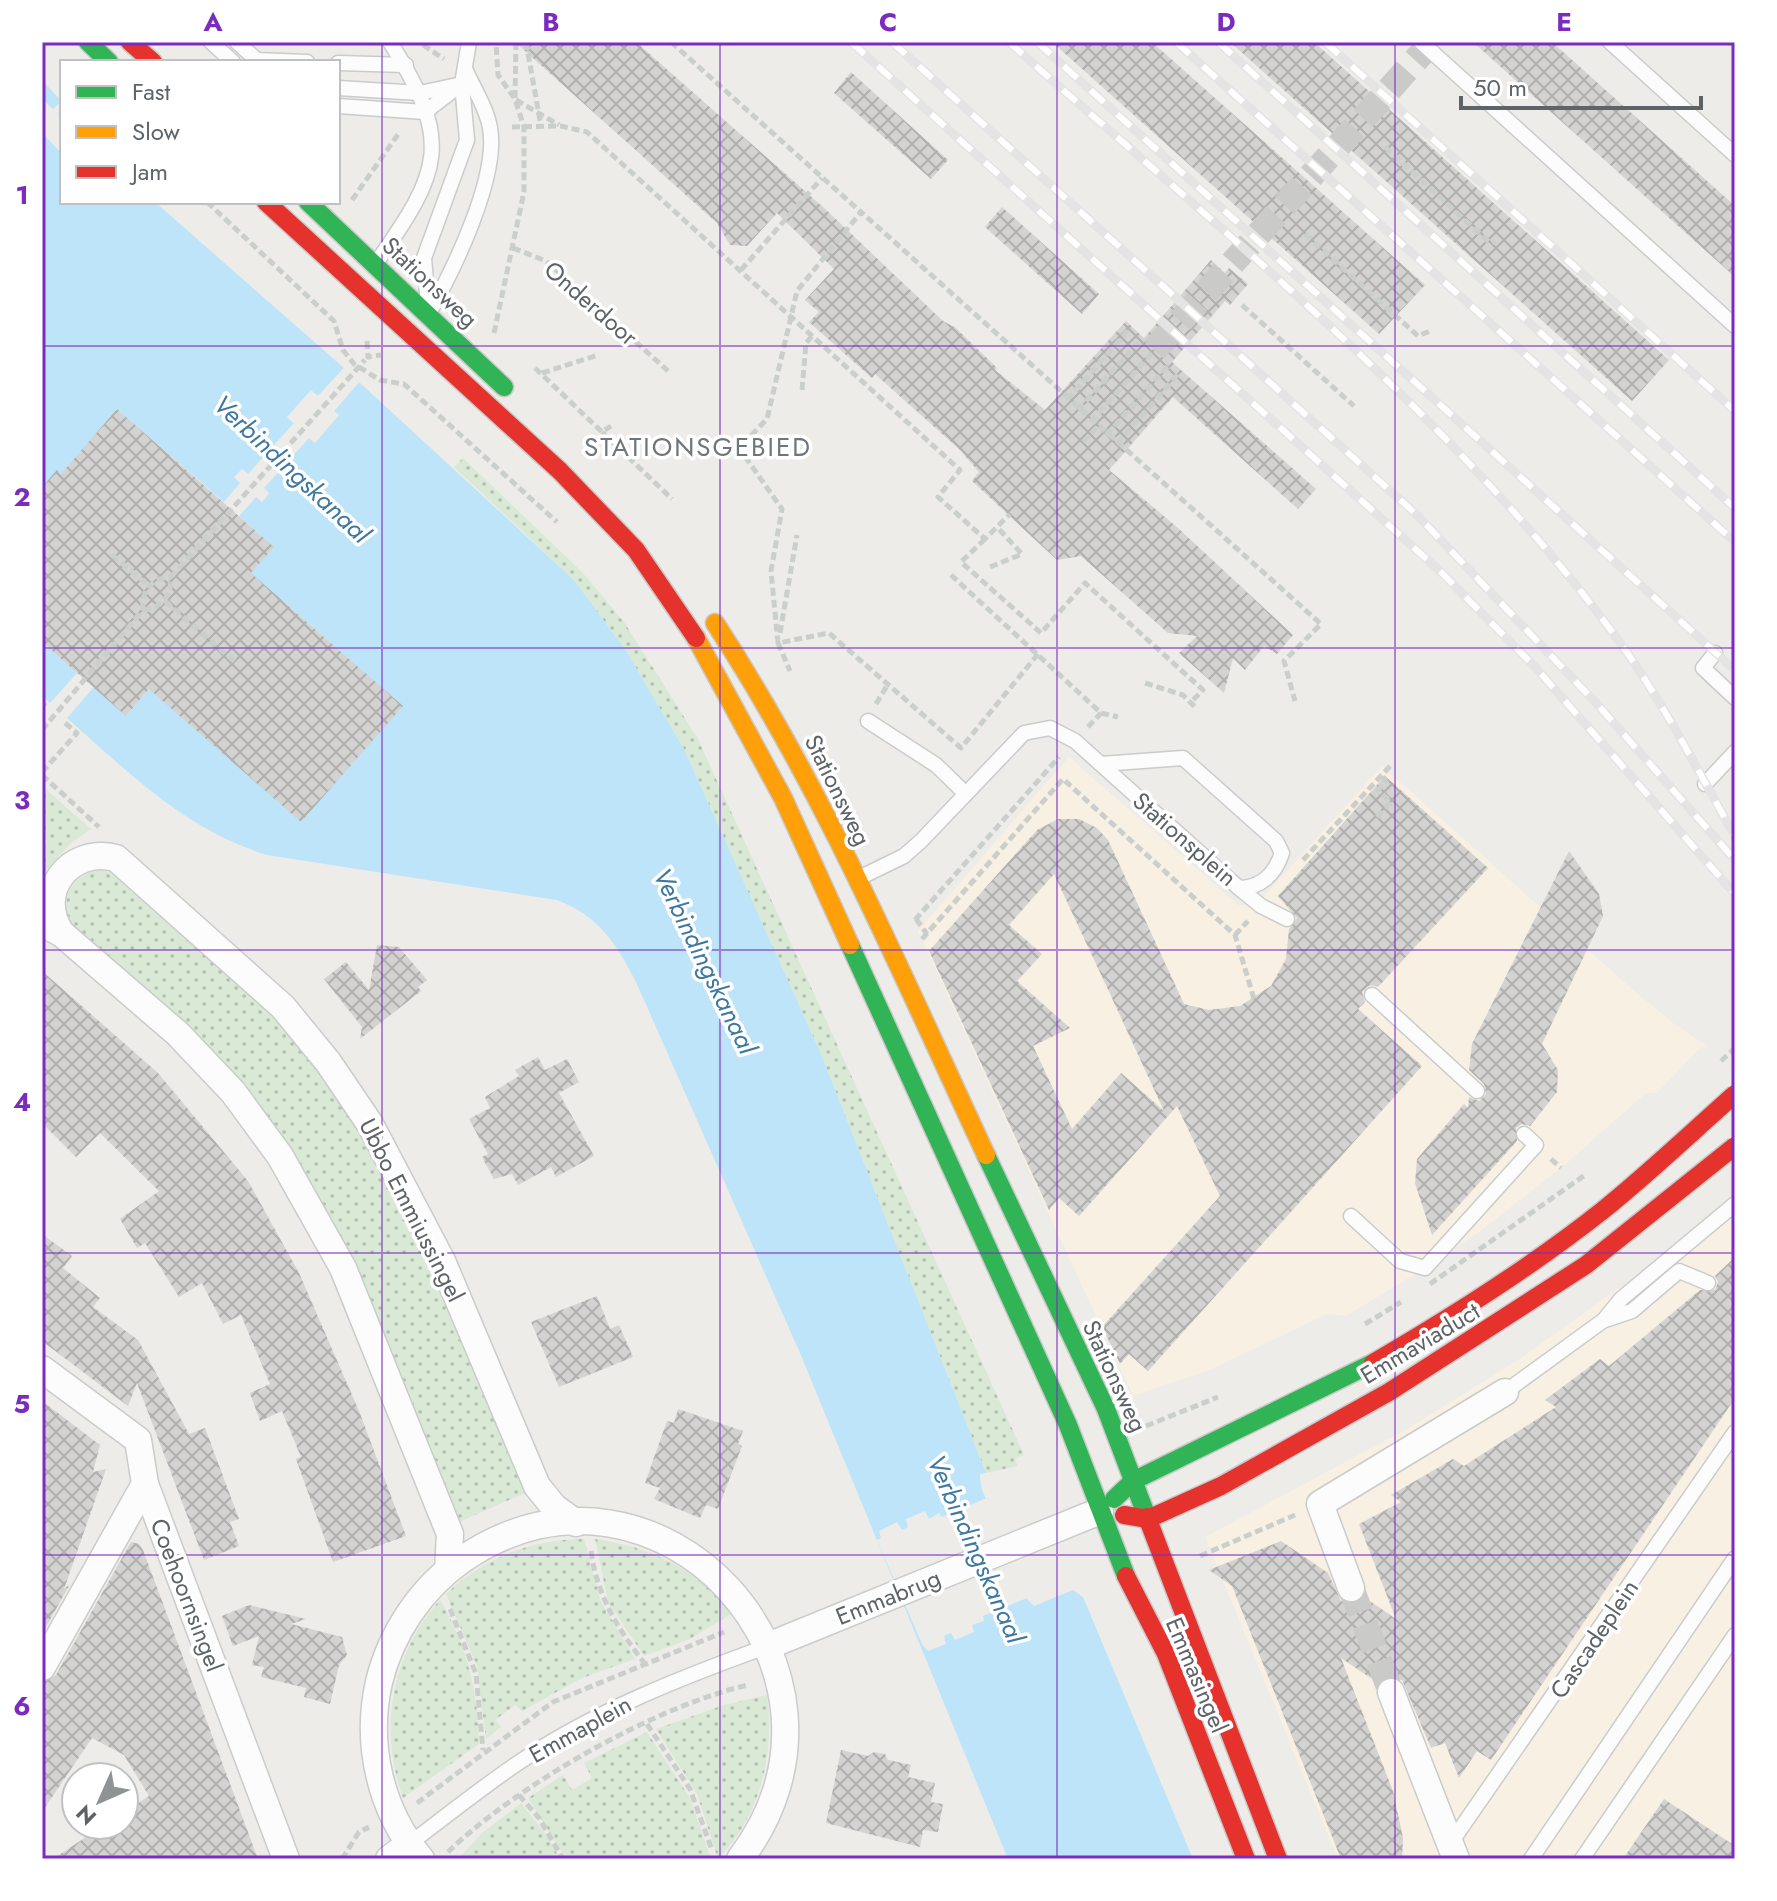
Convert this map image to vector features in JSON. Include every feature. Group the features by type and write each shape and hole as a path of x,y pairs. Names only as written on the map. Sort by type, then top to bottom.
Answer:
{"main road":[{"path":"88,42 107,60"},
{"path":"130,42 151,60"},
{"path":"268,204 560,471 643,560 687,622 783,798 1068,1425 1100,1511 1148,1519"},
{"name":"Stationsweg","path":"310,204 376,263 521,404"},
{"path":"635,521 651,539"},
{"name":"Stationsweg","path":"708,612 801,765 1106,1409 1148,1519"},
{"name":"Emmaviaduct","path":"1133,1481 1373,1363 1483,1297 1631,1188 1735,1094"},
{"name":"Emmaviaduct","path":"1148,1519 1221,1486 1389,1392 1586,1265 1735,1146"},
{"name":"Emmabrug","path":"1100,1511 1133,1481"},
{"name":"Emmasingel","path":"1100,1511 1123,1570 1166,1654 1246,1859"},
{"name":"Emmasingel","path":"1148,1519 1278,1859"}],"street":[{"path":"126,863 96,855 72,864 52,892 52,928 178,1034 233,1092 313,1210 349,1282 450,1534 452,1545 440,1578"},
{"name":"Ubbo Emmiussingel","path":"126,863 283,1007 345,1087 407,1188 442,1261 537,1486 554,1507 582,1523"},
{"name":"Coehoornsingel","path":"42,1369 138,1440 145,1484 286,1859"},
{"path":"1351,1588 1320,1504 1505,1392"},
{"path":"42,1667 145,1484"},
{"name":"Emmabrug","path":"768,1646 1100,1511"},
{"name":"Emmaplein","path":"406,1854 379,1774 375,1706 393,1641 410,1612 440,1578 472,1553 535,1527 582,1523 636,1530 697,1559 735,1593 768,1646 786,1709 783,1768 767,1817 740,1859"},
{"path":"1391,1692 1453,1851"}],"lane":[{"path":"211,42 231,60"},
{"path":"237,42 257,60"},
{"path":"390,42 420,93 434,149 421,197 376,263 380,306 428,313"},
{"path":"428,313 424,258 467,140 464,78 469,42"},
{"path":"1421,42 1735,326"},
{"path":"1610,42 1735,155"},
{"path":"340,63 406,65"},
{"path":"340,88 420,93 464,78"},
{"path":"340,106 425,112 464,78"},
{"path":"428,313 455,268 488,171 490,128 464,78"},
{"path":"1715,653 1703,668 1735,698"},
{"path":"868,721 936,765 966,794"},
{"name":"Stationsplein","path":"827,894 904,856 1024,733 1050,728 1075,741 1239,888 1251,888 1263,882 1278,865 1282,853 1276,841 1183,758 1101,764"},
{"path":"1705,784 1735,752"},
{"path":"1239,888 1261,906 1287,919"},
{"path":"1372,995 1477,1091"},
{"path":"1351,1216 1400,1261 1425,1268 1536,1145 1524,1134"},
{"path":"1505,1392 1604,1320 1621,1299 1735,1204"},
{"path":"1604,1320 1632,1311 1679,1271 1708,1283"},
{"name":"Cascadeplein","path":"1453,1851 1735,1432"},
{"path":"1531,1859 1735,1558"},
{"path":"1582,1859 1735,1635"},
{"name":"Emmaplein","path":"406,1854 518,1762 577,1727 634,1698 768,1646"}],"path":[{"path":"496,42 498,75 515,99 524,127 524,192 495,331 502,337"},
{"path":"515,99 516,42"},
{"path":"526,42 541,126 561,126 587,132 960,470 938,497 985,539"},
{"path":"671,42 1078,410 1321,624 1284,661 1295,701"},
{"path":"515,99 539,114"},
{"path":"1385,147 1490,243 1495,241"},
{"path":"741,270 822,178"},
{"path":"209,204 334,321 343,350 359,367 380,380 404,384 558,524"},
{"path":"861,212 797,291 767,419 739,448 782,509 771,571 778,643 829,633 961,748 1038,654"},
{"path":"1305,234 1418,336 1430,331"},
{"name":"Onderdoor","path":"513,248 546,261 668,371"},
{"path":"1242,305 1354,406"},
{"path":"1067,400 1129,329"},
{"path":"802,390 806,343 812,336"},
{"path":"1078,410 1141,340"},
{"path":"367,342 368,357 382,355"},
{"path":"1083,442 1154,350"},
{"path":"540,373 598,355"},
{"path":"143,610 143,596 149,586 158,579 171,577 365,360"},
{"path":"531,364 672,499"},
{"path":"1106,435 1170,364"},
{"path":"1117,444 1179,373"},
{"path":"602,432 611,426"},
{"path":"1010,514 961,562 1041,633 1085,583 1203,690 1191,702"},
{"path":"990,567 1022,554 997,527"},
{"path":"786,584 797,535"},
{"path":"112,555 149,586"},
{"path":"951,575 1101,713 1118,717"},
{"path":"42,730 143,610 165,601 171,589 171,577"},
{"path":"165,601 235,662"},
{"path":"1145,683 1183,695 1197,709"},
{"path":"65,723 77,733 42,774 97,823 126,863"},
{"path":"910,927 1075,741"},
{"path":"1301,862 1392,764"},
{"path":"1377,817 1391,802 1378,790 1386,781 1381,775"},
{"path":"915,947 1063,779 1235,935 1254,999"},
{"path":"1235,935 1261,906"},
{"name":"Emmaviaduct","path":"1418,1292 1506,1234 1589,1172"},
{"name":"Emmaviaduct","path":"1353,1330 1405,1299"},
{"path":"1200,1556 1320,1504"},
{"path":"582,1523 605,1603 626,1641 645,1664"},
{"path":"440,1578 472,1660 481,1707 483,1751"},
{"path":"441,1859 519,1795 572,1762 647,1724 733,1689 780,1681"},
{"path":"647,1724 690,1789 714,1859"},
{"path":"519,1795 539,1818 563,1859"}],"shaded area":[{"path":"1069,757 1238,905 1256,905 1382,766 1632,989 1707,1046 1698,1050 1657,1093 1646,1093 1561,1168 1479,1232 1425,1268 1346,1316 1327,1314 1210,1370 1133,1396 918,931"},
{"path":"1735,1194 1735,1859 1338,1859 1205,1537 1409,1428 1518,1360 1629,1281"}],"green space":[{"path":"463,458 582,572 624,622 698,739 1024,1455 1015,1459 1018,1466 986,1473 821,1054 684,749 626,651 574,580 454,467"},
{"path":"42,786 91,829 71,843 42,875 42,854 47,842 42,831"},
{"path":"109,867 276,1014 363,1129 466,1339 525,1493 457,1523 322,1205 69,925 66,902 73,885 87,874"},
{"path":"584,1539 601,1602 635,1659 582,1678 522,1711 515,1705 495,1720 501,1727 486,1739 477,1666 446,1594 476,1570 509,1553 545,1543"},
{"path":"595,1539 634,1547 671,1562 704,1584 731,1614 690,1639 644,1656 608,1602"},
{"path":"440,1600 457,1634 469,1669 479,1744 403,1798 391,1746 394,1694 410,1644"},
{"path":"767,1695 769,1739 762,1783 745,1823 718,1859 697,1794 656,1729 724,1705"},
{"path":"647,1732 690,1798 711,1859 566,1859 528,1798 563,1775 572,1790 592,1778 584,1763"},
{"path":"521,1803 548,1837 560,1859 458,1859 482,1833"}],"water":[{"name":"Verbindingskanaal","path":"42,80 60,100 60,204 157,204 344,368 318,396 311,391 288,418 315,442 339,415 334,411 359,382 574,580 626,651 684,749 821,1054 986,1473 980,1474 981,1487 1027,1599 1034,1606 1073,1590 1083,1597 1193,1859 1008,1859 800,1353 636,982 605,932 584,914 557,900 267,855 238,844 210,831 160,798 67,718 94,687 127,715 167,669 402,706 287,604 182,604 274,547 239,516 256,496 262,502 269,494 242,469 235,477 241,483 224,502 117,409 78,455 74,485 57,471 46,483 42,480"},
{"path":"42,642 77,673 50,703 42,696"}],"pier":[{"path":"42,99 53,109 60,103 60,152 42,133"},
{"path":"344,368 347,371 321,399 312,396 293,417 315,437 334,416 331,408 356,380 359,382 334,411 339,415 315,443 309,438 264,488 269,493 262,502 256,497 239,516 236,513 253,493 263,494 242,474 244,485 227,505 224,502 240,483 234,477 242,469 248,474 294,423 287,417 311,390 318,396"},
{"path":"987,1498 1027,1598 983,1616 984,1621 972,1625 974,1632 955,1640 951,1633 944,1636 946,1644 928,1651 922,1644 877,1540 881,1538 879,1531 897,1522 902,1530 908,1527 906,1519 925,1511 929,1519 939,1513 942,1517"}],"building":[{"path":"515,42 636,42 823,207 943,321 956,328 997,368 995,370 1045,410 1126,321 1144,338 1211,260 1225,273 1229,268 1248,284 1230,305 1225,301 1172,362 1316,489 1298,509 1173,397 1109,470 1178,528 1293,635 1277,654 1264,646 1245,670 1233,658 1224,693 1179,653 1197,636 1168,633 1081,556 1057,560 972,481 979,472 959,449 875,374 872,378 809,322 819,312 805,300 834,269 777,213 747,246 730,245 717,223"},
{"path":"1052,42 1152,42 1425,285 1379,334"},
{"path":"1230,42 1314,42 1669,360 1632,401"},
{"path":"1473,42 1552,42 1735,206 1735,277"},
{"path":"851,72 948,160 931,179 834,93"},
{"path":"1002,207 1099,294 1082,314 985,227"},
{"path":"117,409 274,547 251,573 403,706 301,822 149,689 126,716 42,642 42,487 57,470 61,474"},
{"path":"1385,776 1488,868 1378,987 1370,985 1362,992 1365,1002 1358,1009 1422,1066 1148,1371 1129,1354 1120,1364 1102,1327 1220,1196 1177,1106 1079,1216 1059,1198 1049,1210 929,951 1037,830 1058,819 1079,819 1097,828 1108,840 1184,1004 1209,1010 1240,1006 1271,986 1286,959 1289,929 1297,918 1278,896","holes":["1054,874 1164,1111 1121,1073 1072,1129 1033,1046 1070,1028 1017,981 1042,954 1009,925"]},
{"path":"1569,851 1599,894 1603,916 1542,1044 1558,1070 1557,1092 1530,1126 1522,1124 1516,1128 1517,1141 1432,1235 1415,1183 1417,1159 1464,1104 1468,1108 1469,1097 1479,1101 1486,1094 1484,1084 1469,1070 1472,1044"},
{"path":"377,945 399,947 427,980 418,987 421,991 360,1039 362,1027 324,979 346,962 369,990"},
{"path":"42,971 158,1073 248,1181 299,1273 359,1411 406,1536 333,1562 296,1459 301,1457 282,1411 260,1421 250,1393 270,1384 241,1315 223,1324 202,1283 179,1297 145,1243 137,1248 120,1219 159,1191 100,1133 76,1157 42,1123"},
{"path":"538,1057 545,1070 567,1059 579,1082 559,1093 594,1156 556,1177 551,1167 518,1185 512,1174 494,1179 482,1157 488,1154 469,1119 490,1108 485,1097 519,1076 515,1070"},
{"path":"42,1234 72,1256 63,1268 100,1298 93,1307 138,1340 189,1434 205,1428 239,1519 230,1522 239,1546 204,1560 137,1383 128,1406 42,1341"},
{"path":"1735,1257 1735,1398 1491,1760 1477,1751 1459,1778 1445,1743 1431,1748 1402,1680 1386,1677 1378,1683 1341,1658 1393,1791 1403,1838 1402,1859 1341,1859 1232,1586 1209,1570 1281,1541 1328,1573 1341,1601 1356,1603 1364,1597 1396,1619 1359,1524 1401,1502 1391,1495 1453,1459 1464,1466 1556,1407 1545,1400 1600,1359 1609,1366 1700,1290 1715,1290 1718,1282 1715,1276"},
{"path":"597,1296 610,1329 619,1325 633,1357 559,1387 531,1322"},
{"path":"42,1401 100,1445 93,1472 106,1469 64,1589 70,1584 42,1634"},
{"path":"678,1409 743,1431 738,1444 742,1446 718,1509 706,1505 700,1518 654,1499 660,1488 645,1483 667,1421 674,1423"},
{"path":"131,1542 139,1544 258,1859 53,1859 80,1841 140,1841 140,1802 149,1796 140,1781 140,1761 128,1761 124,1755 92,1738 76,1761 60,1761 60,1785 42,1812 42,1683 56,1675"},
{"path":"249,1605 306,1619 291,1624 342,1637 347,1655 339,1665 330,1704 304,1697 306,1688 261,1677 264,1667 252,1665 259,1636 233,1646 222,1616"},
{"path":"841,1750 868,1756 874,1752 885,1754 888,1760 911,1765 908,1777 935,1783 931,1802 943,1804 938,1832 923,1830 920,1847 826,1823"},
{"path":"1664,1799 1735,1846 1735,1859 1623,1859"}],"tunnel":[{"path":"1154,350 1432,42"},
{"path":"1351,1588 1391,1692"}],"railway":[{"path":"851,42 1441,572 1536,668 1735,894"},
{"path":"892,42 1417,515 1597,704 1735,860"},
{"path":"1009,42 1324,321 1474,469 1544,547 1628,654 1735,836"},
{"path":"1037,42 1735,670"},
{"path":"1176,42 1735,542"},
{"path":"1218,42 1735,508"},
{"path":"1325,42 1735,411"}],"traffic: fast":[{"path":"88,42 107,60"},
{"path":"310,204 504,387"},
{"path":"850,945 1068,1425 1126,1576"},
{"path":"986,1155 1106,1409 1147,1517"},
{"path":"1114,1499 1133,1481 1373,1363"}],"traffic: slow":[{"path":"715,623 792,751 826,817 986,1155"},
{"path":"696,638 783,798 850,945"}],"traffic: jam":[{"path":"130,42 151,60"},
{"path":"268,204 560,471 636,550 696,638"},
{"path":"1373,1363 1490,1291 1575,1232 1636,1183 1735,1094"},
{"path":"1389,1392 1586,1265 1735,1146"},
{"path":"1124,1515 1148,1519 1221,1486 1389,1392"},
{"path":"1147,1517 1278,1859"},
{"path":"1126,1576 1166,1654 1246,1859"}],"district":[{"name":"STATIONSGEBIED","path":"698,447"}]}
